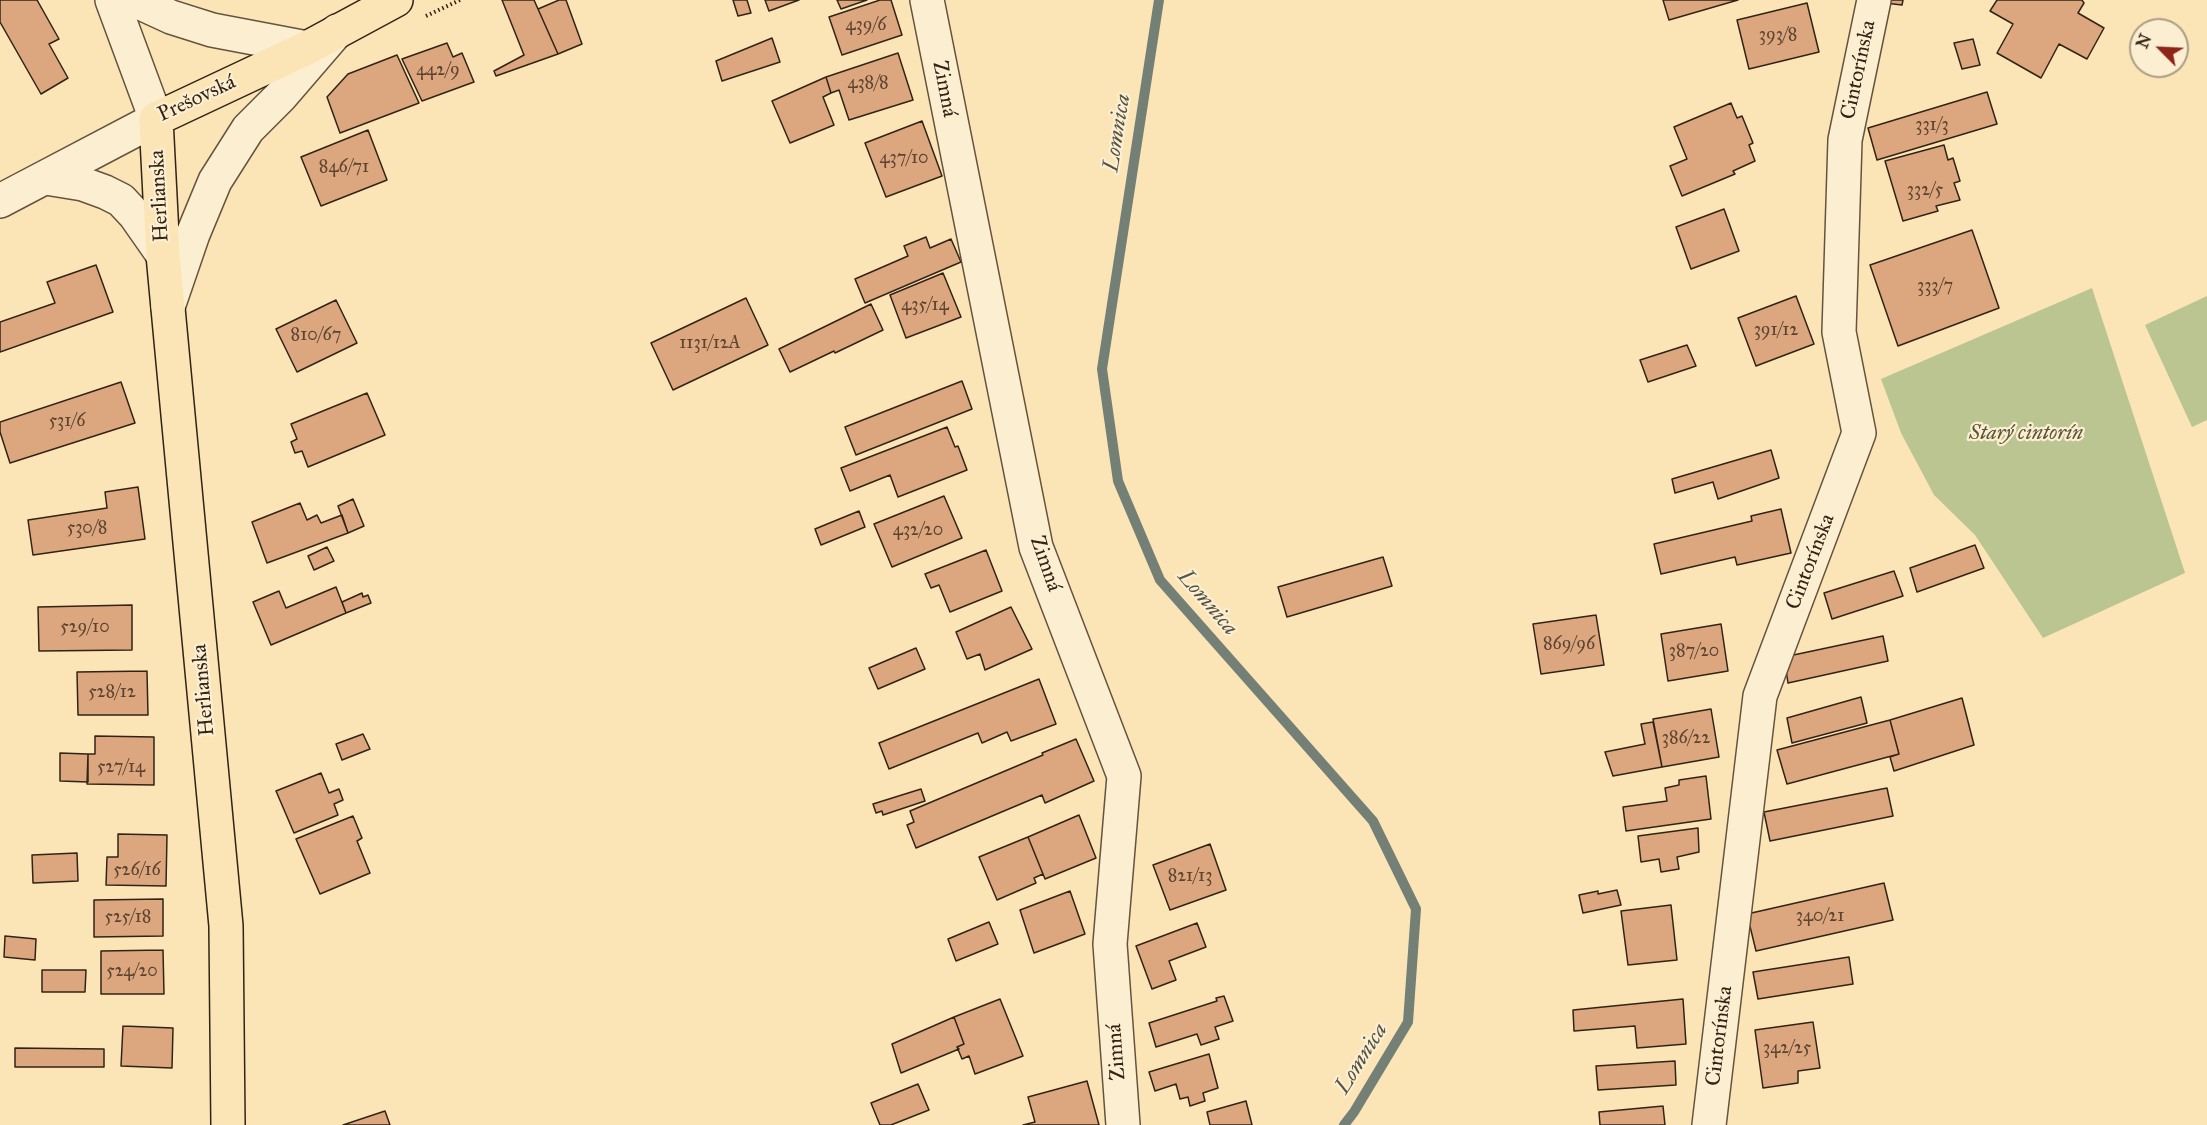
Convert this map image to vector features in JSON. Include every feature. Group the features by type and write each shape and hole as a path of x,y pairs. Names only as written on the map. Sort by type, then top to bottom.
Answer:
{"main road":[{"name":"Prešovská","path":"156,118 307,48 396,0"},
{"name":"Herlianska","path":"156,118 163,255 226,926 228,1125"}],"street":[{"name":"Herlianska","path":"112,0 156,118"},
{"path":"134,0 171,17 212,30 307,48"},
{"name":"Zimná","path":"927,0 1036,547 1125,776 1110,944 1123,1125"},
{"name":"Cintorínska","path":"1709,1125 1760,696 1859,433 1839,332 1844,152 1874,0"},
{"path":"168,307 193,234 215,181 248,129 281,96 337,31"},
{"name":"Prešovská","path":"0,201 156,118"},
{"name":"Herlianska","path":"46,178 83,184 121,200 135,215 163,255"}],"green space":[{"name":"Starý cintorín","path":"2092,288 2185,573 2043,638 1975,535 1934,495 1901,433 1881,379"},
{"path":"2207,296 2207,420 2192,427 2145,325"}],"building":[{"path":"0,0 37,0 59,39 49,44 68,78 41,94 0,22"},
{"path":"502,0 534,0 558,54 496,76 494,71 524,55"},
{"path":"559,0 566,0 582,44 558,54 538,9"},
{"path":"733,0 747,0 751,13 738,16"},
{"path":"765,0 799,0 769,11"},
{"path":"837,0 867,0 841,9"},
{"path":"880,0 891,0 902,35 842,55 829,17"},
{"path":"1663,0 1738,0 1669,20"},
{"path":"1886,0 1903,0 1902,5 1885,3"},
{"path":"1997,0 2082,0 2084,3 2078,13 2104,28 2087,59 2059,44 2041,78 1997,53 2013,24 1990,11"},
{"path":"1807,3 1819,52 1749,69 1737,20"},
{"path":"772,38 780,62 722,81 716,61"},
{"path":"1973,39 1980,65 1962,69 1954,43"},
{"path":"447,43 453,57 462,53 474,82 422,101 402,59"},
{"path":"898,53 913,100 849,120 839,90 831,93 826,77"},
{"path":"397,55 419,103 340,133 327,97 348,74"},
{"path":"826,77 831,93 823,97 834,125 790,143 772,101"},
{"path":"1987,92 1997,124 1877,160 1868,128"},
{"path":"1731,103 1737,118 1742,116 1753,143 1749,145 1755,161 1733,171 1735,174 1682,196 1670,166 1687,159 1674,127"},
{"path":"922,121 942,176 886,197 865,143"},
{"path":"368,130 387,180 321,206 301,157"},
{"path":"1944,145 1948,160 1953,158 1960,181 1954,183 1960,200 1936,206 1938,211 1903,221 1885,161"},
{"path":"1724,209 1739,251 1691,269 1676,227"},
{"path":"1972,230 1999,308 1898,346 1870,265"},
{"path":"926,237 930,248 951,239 961,262 865,303 855,279 908,256 904,246"},
{"path":"96,265 113,312 0,352 0,322 55,303 47,282"},
{"path":"943,273 961,317 906,338 890,295"},
{"path":"1796,296 1814,344 1756,366 1738,318"},
{"path":"746,298 768,345 673,390 651,343"},
{"path":"336,300 357,343 297,372 276,329"},
{"path":"871,304 883,330 790,372 779,349"},
{"path":"1687,345 1696,366 1648,382 1640,360"},
{"path":"962,381 972,409 856,455 845,427"},
{"path":"121,382 135,423 10,463 0,432 0,422"},
{"path":"367,393 385,435 308,467 302,451 295,453 291,442 297,439 291,424"},
{"path":"947,427 955,447 958,446 967,470 898,497 890,475 850,491 841,468"},
{"path":"1771,450 1779,478 1718,499 1713,482 1675,493 1672,479"},
{"path":"138,487 145,539 33,555 28,520 107,508 105,492"},
{"path":"944,496 962,538 892,567 874,524"},
{"path":"353,499 364,526 348,533 338,506"},
{"path":"300,503 307,520 317,515 321,523 342,515 348,533 267,563 252,522"},
{"path":"1781,509 1791,553 1737,565 1735,557 1661,574 1654,544 1752,521 1751,516"},
{"path":"859,511 865,527 821,545 815,529"},
{"path":"1975,545 1984,568 1917,592 1910,568"},
{"path":"327,547 334,561 314,570 308,556"},
{"path":"986,550 1002,591 950,612 939,585 931,588 925,574"},
{"path":"1383,557 1392,586 1287,617 1278,587"},
{"path":"1894,571 1903,596 1832,619 1824,593"},
{"path":"336,587 346,613 271,645 253,602 279,591 286,608"},
{"path":"362,593 363,597 368,595 371,603 346,613 342,602"},
{"path":"132,605 132,650 39,651 38,607"},
{"path":"1011,607 1032,649 985,670 980,654 967,659 956,632"},
{"path":"1596,615 1604,665 1541,674 1533,624"},
{"path":"1721,624 1728,671 1668,681 1661,634"},
{"path":"1883,636 1888,661 1788,683 1784,657"},
{"path":"916,648 925,669 878,689 869,668"},
{"path":"147,671 148,715 78,715 77,672"},
{"path":"1039,679 1056,724 1011,741 1007,732 982,743 978,733 889,769 879,743"},
{"path":"1861,697 1867,723 1792,743 1787,718"},
{"path":"1962,698 1974,745 1894,771 1890,757 1899,754 1890,720"},
{"path":"1711,709 1719,757 1662,767 1653,719"},
{"path":"1890,720 1899,754 1787,784 1777,750"},
{"path":"1653,722 1662,767 1613,776 1605,752 1645,744 1641,724"},
{"path":"363,734 370,749 342,760 336,744"},
{"path":"95,736 154,737 154,785 87,784 88,754 95,754"},
{"path":"1076,739 1094,781 1045,803 1042,795 916,848 907,825 914,822 910,811"},
{"path":"60,753 88,754 88,782 60,781"},
{"path":"321,773 329,793 339,789 343,800 334,804 338,815 294,833 276,791"},
{"path":"1706,776 1711,819 1626,831 1623,807 1667,801 1665,788 1679,785 1679,780"},
{"path":"1887,788 1893,816 1770,841 1764,812"},
{"path":"921,789 925,801 883,815 882,811 876,813 873,804"},
{"path":"1079,815 1096,858 1045,879 1028,837"},
{"path":"353,816 362,838 357,841 370,873 320,894 296,839"},
{"path":"1698,828 1699,852 1677,857 1679,869 1661,872 1659,859 1641,862 1638,836"},
{"path":"118,834 167,835 166,886 106,885 107,857 118,857"},
{"path":"1028,837 1043,874 1034,878 1036,883 997,900 979,857"},
{"path":"1210,844 1226,890 1170,910 1153,865"},
{"path":"77,853 78,881 33,883 32,855"},
{"path":"1884,883 1893,920 1756,951 1747,914"},
{"path":"1617,890 1621,905 1583,913 1579,895"},
{"path":"1070,891 1085,934 1034,953 1020,910"},
{"path":"163,899 163,936 94,937 94,900"},
{"path":"1671,905 1677,960 1628,965 1621,911"},
{"path":"989,922 998,944 956,961 948,939"},
{"path":"1197,923 1206,947 1169,961 1176,980 1152,989 1136,946"},
{"path":"5,936 36,939 35,960 4,957"},
{"path":"163,950 164,994 101,994 101,951"},
{"path":"1849,957 1853,984 1758,999 1753,972"},
{"path":"42,970 86,970 85,992 42,992"},
{"path":"1224,996 1233,1021 1215,1027 1219,1039 1201,1045 1197,1034 1156,1047 1149,1023 1217,1001 1216,998"},
{"path":"1000,999 1023,1056 975,1074 969,1056 962,1059 957,1047 964,1044 954,1017"},
{"path":"1683,999 1686,1044 1637,1048 1635,1026 1574,1031 1573,1010"},
{"path":"954,1017 964,1044 957,1047 959,1049 901,1073 892,1044"},
{"path":"1813,1022 1820,1068 1798,1071 1798,1083 1763,1088 1755,1030"},
{"path":"123,1026 173,1028 172,1068 121,1066"},
{"path":"15,1048 104,1049 104,1067 15,1067"},
{"path":"1209,1054 1218,1088 1203,1093 1205,1101 1190,1106 1188,1097 1180,1099 1176,1084 1155,1091 1149,1072"},
{"path":"1675,1061 1676,1085 1598,1090 1596,1066"},
{"path":"1087,1081 1099,1125 1023,1125 1035,1122 1028,1097"},
{"path":"918,1084 929,1110 891,1125 880,1125 871,1103"},
{"path":"1246,1101 1252,1125 1210,1125 1207,1112"},
{"path":"1663,1106 1665,1125 1600,1125 1599,1112"},
{"path":"385,1111 390,1125 343,1125"}],"waterway":[{"name":"Lomnica","path":"1159,0 1102,369 1118,481 1160,580 1373,821 1416,909 1408,1022 1344,1125"}]}
